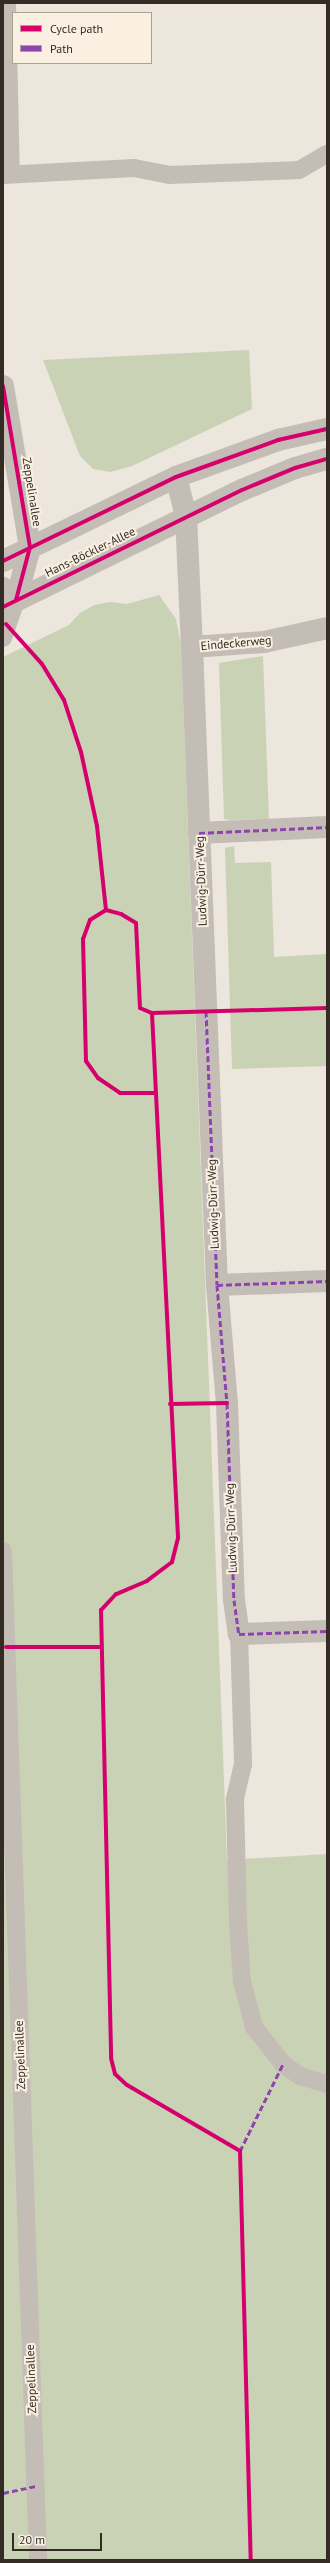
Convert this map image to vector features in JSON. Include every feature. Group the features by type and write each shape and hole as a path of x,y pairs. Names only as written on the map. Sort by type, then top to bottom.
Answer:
{"street":[{"name":"Zeppelinallee","path":"3,386 30,547 7,598"},
{"path":"3,561 176,477 278,440 327,429"},
{"name":"Hans-Böckler-Allee","path":"7,598 242,490 327,459"},
{"name":"Ludwig-Dürr-Weg","path":"176,477 186,516 217,1286 227,1403 234,1600 239,1634"},
{"name":"Eindeckerweg","path":"192,646 264,642 327,628"},
{"path":"199,833 327,827"},
{"path":"217,1286 327,1281"},
{"path":"239,1634 327,1631"}],"lane":[{"path":"7,3 7,175 134,168 169,175 300,170 327,154"},
{"name":"Zeppelinallee","path":"3,638 7,598"},
{"name":"Zeppelinallee","path":"3,1551 38,2560"},
{"path":"239,1634 243,1764 235,1800 238,1923 242,1981 254,2027 283,2064 300,2076 327,2084"}],"green space":[{"path":"249,350 252,409 132,466 110,472 93,469 80,456 43,360"},
{"path":"159,595 176,619 181,645 227,1860 327,1854 327,2560 3,2560 3,657 69,625 80,613 94,605 110,602 127,604"},
{"path":"263,656 269,819 224,819 219,663"},
{"path":"234,846 235,863 271,862 274,957 327,954 327,1066 232,1069 225,848"}],"marked path":[{"path":"199,833 327,827"},
{"path":"206,1011 217,1285 227,1403 234,1600 239,1634 327,1631"},
{"path":"217,1285 327,1281"},
{"path":"240,2151 283,2064"},
{"path":"3,2493 35,2486"}],"cycle path":[{"path":"3,386 30,547 16,600"},
{"path":"3,561 176,477 278,440 327,429"},
{"path":"3,607 242,490 295,468 327,459"},
{"path":"6,624 42,664 64,700 81,752 97,826 106,910 121,914 136,923 140,1008 152,1013 327,1008"},
{"path":"106,910 90,920 83,939 86,1061 98,1078 120,1093 156,1093"},
{"path":"152,1013 178,1538 172,1562 147,1581 116,1594 101,1610 111,2058 115,2074 127,2085 240,2151 251,2560"},
{"path":"170,1404 227,1403"},
{"path":"6,1647 101,1647"}]}
